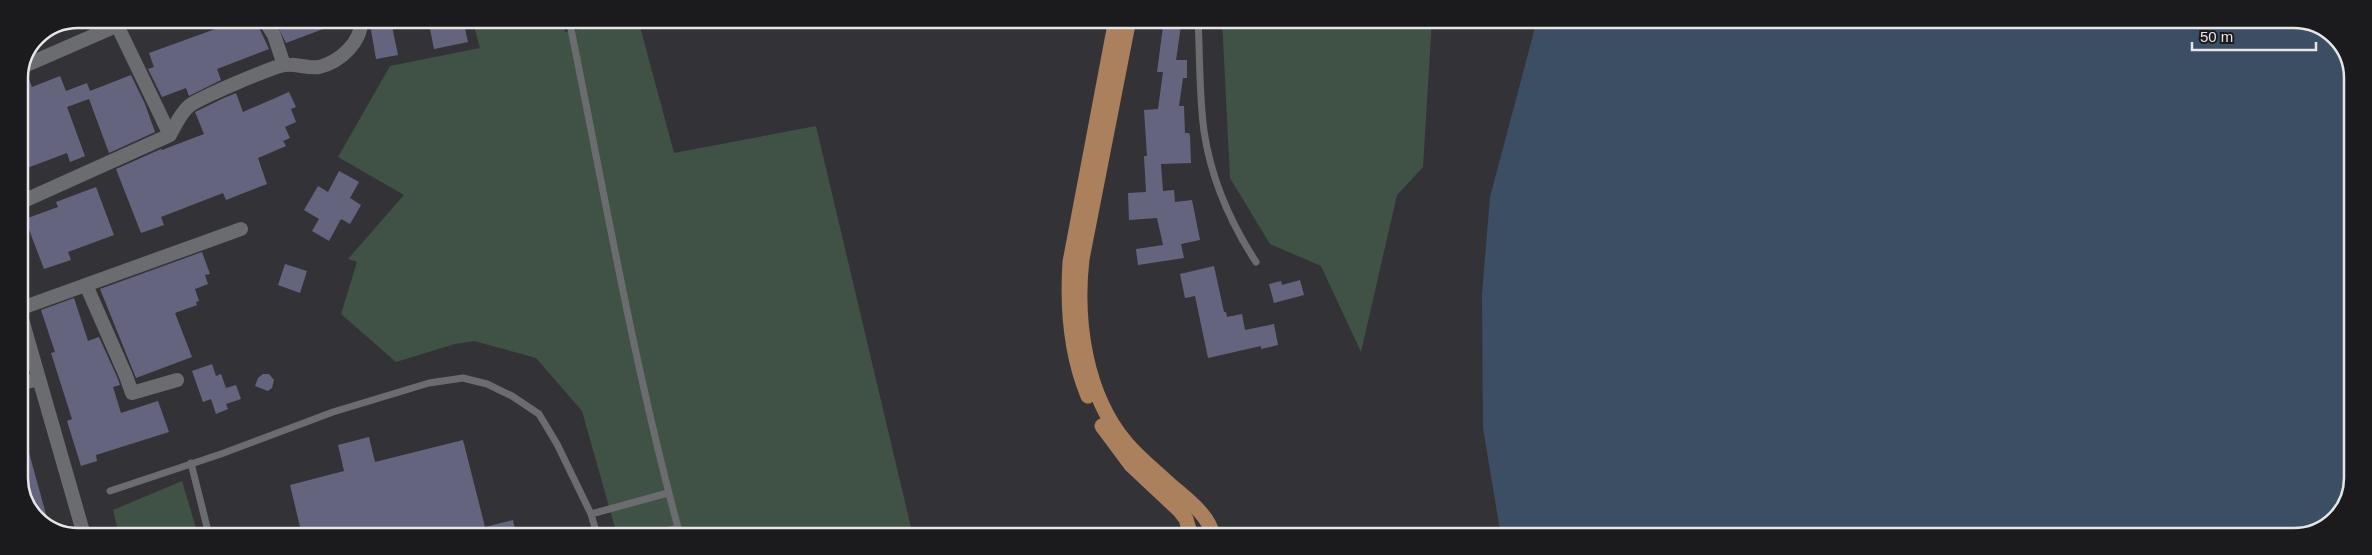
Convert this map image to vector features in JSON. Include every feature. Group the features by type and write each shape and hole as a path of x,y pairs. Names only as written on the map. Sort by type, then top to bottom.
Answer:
{"main road":[{"path":"1114,28 1070,262 1069,288 1072,340 1085,389 1106,433 1131,465 1172,502 1208,528"},
{"path":"1127,28 1082,259 1079,298 1083,341 1100,399 1117,431 1192,515 1191,528"}],"street":[{"path":"97,28 99,32"},
{"path":"29,64 109,28"},
{"path":"118,28 170,135"},
{"path":"270,28 274,35 284,65"},
{"path":"28,199 170,135 182,113 191,105 284,65 318,67 336,59 357,41 359,28"},
{"path":"28,306 241,229"},
{"path":"86,285 132,393 177,380"},
{"path":"28,340 82,528"},
{"path":"28,381 39,378"}],"lane":[{"path":"571,28 668,493 678,528"},
{"path":"1198,28 1204,130 1208,154 1214,177 1232,221 1256,262"},
{"path":"110,492 221,454 333,412 429,383 463,378 487,384 512,396 539,414 557,444 591,514 595,528"},
{"path":"191,463 207,528"},
{"path":"591,514 668,493"}],"green space":[{"path":"474,28 564,28 565,32 584,28 640,28 674,153 816,126 911,528 615,528 582,411 536,358 474,341 455,344 396,362 341,314 357,262 348,259 404,195 338,157 390,66 480,48"},
{"path":"1222,28 1431,28 1423,167 1397,195 1361,352 1321,266 1270,244 1230,178"},
{"path":"182,481 196,528 117,528 113,510"}],"water":[{"path":"1535,28 2304,28 2311,30 2325,38 2336,50 2341,58 2344,74 2344,487 2341,497 2332,510 2320,521 2304,527 2294,528 1500,528 1483,428 1482,294 1490,197"}],"building":[{"path":"218,28 259,28 269,49 217,69 221,80 189,96 186,88 162,97 148,69 154,67 149,53"},
{"path":"278,28 326,28 286,43"},
{"path":"371,28 392,28 398,55 376,59"},
{"path":"430,28 465,28 468,42 434,49"},
{"path":"1163,28 1181,28 1176,60 1187,60 1187,78 1183,78 1179,106 1184,106 1185,133 1189,133 1190,136 1191,163 1161,164 1163,191 1174,190 1175,202 1192,200 1200,240 1181,244 1184,258 1138,265 1136,249 1163,245 1157,218 1129,220 1128,193 1146,192 1144,156 1147,156 1144,110 1158,109 1163,72 1157,72"},
{"path":"131,75 145,104 155,132 109,153 89,99 67,107 85,156 70,162 67,153 28,168 28,77 32,87 60,76 66,91 87,83 90,91"},
{"path":"289,92 296,107 291,109 296,122 285,127 290,138 283,141 286,146 258,158 267,184 226,200 223,193 161,217 164,225 141,233 116,169 161,149 204,134 195,112 224,98 236,93 243,112"},
{"path":"339,171 359,182 350,198 361,205 350,224 341,219 329,241 312,231 319,219 304,210 318,186 328,192"},
{"path":"96,187 114,235 68,252 71,260 44,269 28,227 28,218 58,207 56,202"},
{"path":"202,252 210,274 205,275 208,284 195,289 199,301 196,302 197,305 175,313 192,357 136,378 100,289"},
{"path":"285,264 307,271 300,293 278,285"},
{"path":"1214,266 1224,312 1226,312 1227,317 1242,314 1245,330 1274,324 1278,345 1261,349 1261,346 1208,358 1195,296 1185,298 1180,274"},
{"path":"1300,280 1304,295 1274,303 1269,284 1281,281 1282,285"},
{"path":"74,298 88,341 99,337 118,379 120,385 113,387 121,413 158,401 169,432 96,455 97,461 81,466 67,421 72,419 51,353 55,352 41,310"},
{"path":"212,364 216,376 221,374 226,388 236,385 241,399 226,404 228,409 216,414 211,399 203,402 192,371"},
{"path":"263,374 269,374 274,380 272,388 268,391 255,386 258,378"},
{"path":"369,437 375,462 463,440 485,527 513,520 515,528 300,528 290,485 344,471 338,445"},
{"path":"28,449 47,516 36,505 28,487"}]}
